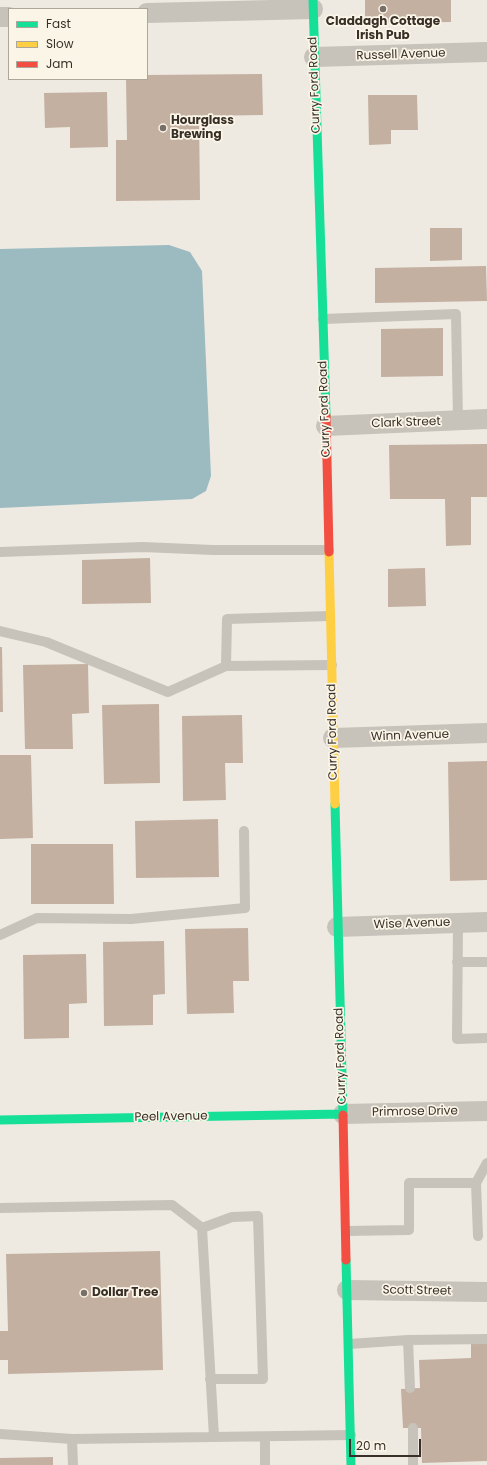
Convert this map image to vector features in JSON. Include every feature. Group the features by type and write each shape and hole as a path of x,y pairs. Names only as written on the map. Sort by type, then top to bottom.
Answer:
{"street":[{"path":"148,13 234,5 313,4"},
{"name":"Curry Ford Road","path":"313,4 326,426 351,1465"},
{"name":"Russell Avenue","path":"314,57 487,52"},
{"name":"Clark Street","path":"326,426 487,419"},
{"name":"Winn Avenue","path":"333,738 487,733"},
{"name":"Wise Avenue","path":"337,927 487,922"},
{"name":"Primrose Drive","path":"343,1114 487,1111"},
{"name":"Peel Avenue","path":"0,1120 343,1114"},
{"name":"Scott Street","path":"347,1290 487,1292"}],"lane":[{"path":"323,319 456,314 458,420"},
{"path":"0,552 143,547 213,550 329,550"},
{"path":"226,666 227,619 330,616"},
{"path":"0,631 46,642 168,692 226,666 332,665"},
{"path":"0,935 37,918 131,919 245,908 244,831"},
{"path":"458,923 457,1039 487,1038"},
{"path":"457,962 487,962"},
{"path":"478,1236 476,1183 487,1163"},
{"path":"346,1231 409,1230 409,1183 476,1183"},
{"path":"0,1208 172,1204 202,1228 214,1437"},
{"path":"202,1228 232,1217 258,1216 263,1379 210,1379"},
{"path":"349,1344 408,1340 487,1339"},
{"path":"408,1340 410,1388"},
{"path":"413,1428 413,1465"},
{"path":"0,1434 72,1439 351,1435"},
{"path":"265,1436 265,1465"},
{"path":"72,1439 73,1465"}],"water":[{"path":"169,245 190,252 202,271 211,476 206,491 192,499 0,508 0,249"}],"building":[{"path":"365,0 451,0 451,22 365,23"},
{"name":"Hourglass Brewing","path":"262,74 263,115 199,116 200,200 116,201 116,140 127,140 126,80 148,80 148,75"},
{"path":"107,92 108,147 70,148 70,127 45,128 44,93"},
{"path":"368,95 417,95 418,130 391,130 391,144 369,145"},
{"path":"430,228 462,228 462,260 430,261"},
{"path":"486,266 487,301 375,303 375,268"},
{"path":"443,328 443,376 381,377 381,329"},
{"path":"487,444 487,497 471,497 471,545 446,546 445,499 390,499 389,445"},
{"path":"150,558 151,603 82,604 82,560"},
{"path":"425,568 426,606 388,607 388,569"},
{"path":"0,647 2,647 3,712 0,712"},
{"path":"88,664 89,713 72,714 73,749 25,749 23,665"},
{"path":"159,704 160,783 104,784 102,705"},
{"path":"242,715 243,763 225,763 226,800 183,801 182,716"},
{"path":"0,755 31,755 33,838 0,839"},
{"path":"487,761 487,880 450,881 448,762"},
{"path":"218,819 219,877 136,878 135,821"},
{"path":"31,844 113,844 114,904 31,904"},
{"path":"248,928 249,981 233,981 234,1013 187,1014 185,929"},
{"path":"164,941 165,994 153,995 153,1025 104,1026 103,942"},
{"path":"86,954 87,1003 69,1004 69,1038 24,1039 23,955"},
{"name":"Dollar Tree","path":"160,1251 163,1370 8,1374 8,1360 0,1360 0,1331 8,1331 6,1254"},
{"path":"471,1341 487,1341 487,1461 422,1463 421,1428 403,1428 401,1389 420,1388 419,1360 471,1358"},
{"path":"53,1457 53,1465 0,1465 0,1458"}],"traffic: fast":[{"path":"313,0 326,415"},
{"path":"335,804 343,1115"},
{"path":"0,1120 343,1114"},
{"path":"346,1260 351,1465"}],"traffic: slow":[{"path":"329,552 335,804"}],"traffic: jam":[{"path":"326,415 329,552"},
{"path":"343,1115 346,1260"}],"place":[{"name":"Claddagh Cottage Irish Pub","path":"383,9"},
{"name":"Hourglass Brewing","path":"163,128"},
{"name":"Dollar Tree","path":"84,1293"}]}
